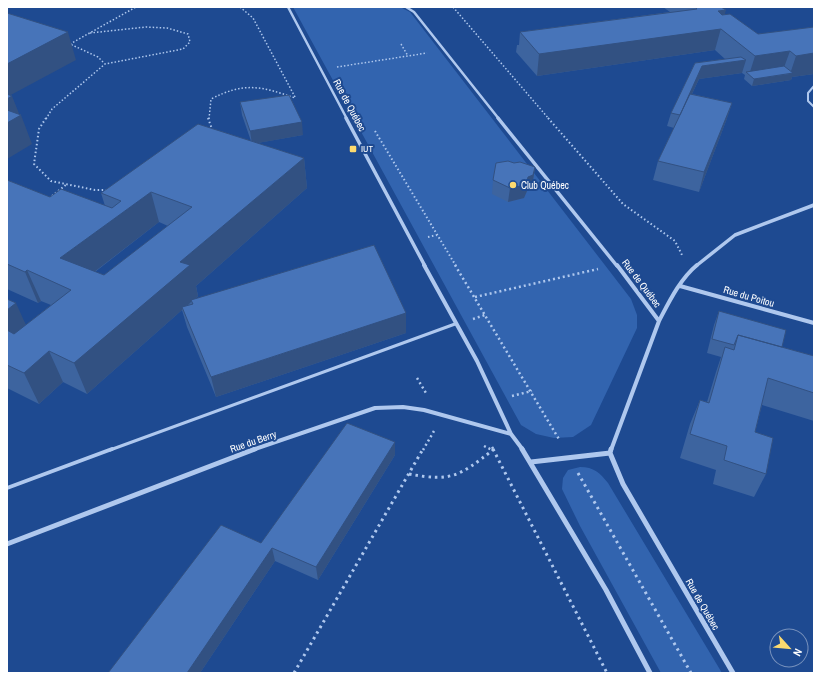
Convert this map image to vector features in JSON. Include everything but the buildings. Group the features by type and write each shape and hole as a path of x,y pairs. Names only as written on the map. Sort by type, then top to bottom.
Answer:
{"street":[{"name":"Rue de Québec","path":"288,7 455,324 477,362 511,434 531,462 606,590 650,673"},
{"name":"Rue de Québec","path":"406,7 414,12 443,51 616,265 659,321 610,453 623,484 733,673"},
{"path":"659,321 669,302 690,271 734,235 814,205"},
{"name":"Rue du Poitou","path":"680,286 814,323"},
{"name":"Rue du Berry","path":"7,544 218,462 375,408 403,407 424,410 511,434"},
{"path":"531,462 610,453"}],"lane":[{"path":"814,86 808,93 808,101 814,107"},
{"path":"7,488 455,324"}],"path":[{"path":"64,47 136,7"},
{"path":"207,133 212,129 208,117 211,99 231,89 255,88 281,92 295,98 253,18 240,7"},
{"path":"453,7 623,204 652,223 675,241 690,271"},
{"path":"90,33 146,28 167,28 188,34 190,42 183,49 105,64 52,109 39,129 34,164 51,181 94,190 107,190"},
{"path":"70,44 98,58 105,64"},
{"path":"401,44 408,56"},
{"path":"336,67 443,51"},
{"path":"332,61 339,73"},
{"path":"374,130 475,297 569,457 692,673"},
{"path":"50,197 67,184"},
{"path":"475,297 616,265"},
{"path":"294,673 436,427"},
{"path":"484,427 493,450 607,673"},
{"path":"479,444 493,450"},
{"path":"409,474 430,479 446,478 462,470 493,450"}],"shaded area":[{"path":"293,7 400,7 410,12 631,299 637,315 637,328 591,425 573,437 554,438 536,434 521,425"},
{"path":"580,467 593,469 608,483 722,673 661,673 580,526 562,489 563,478 568,470"}],"place":[{"name":"IUT","path":"353,149"},
{"name":"Club Québec","path":"513,185"}]}
